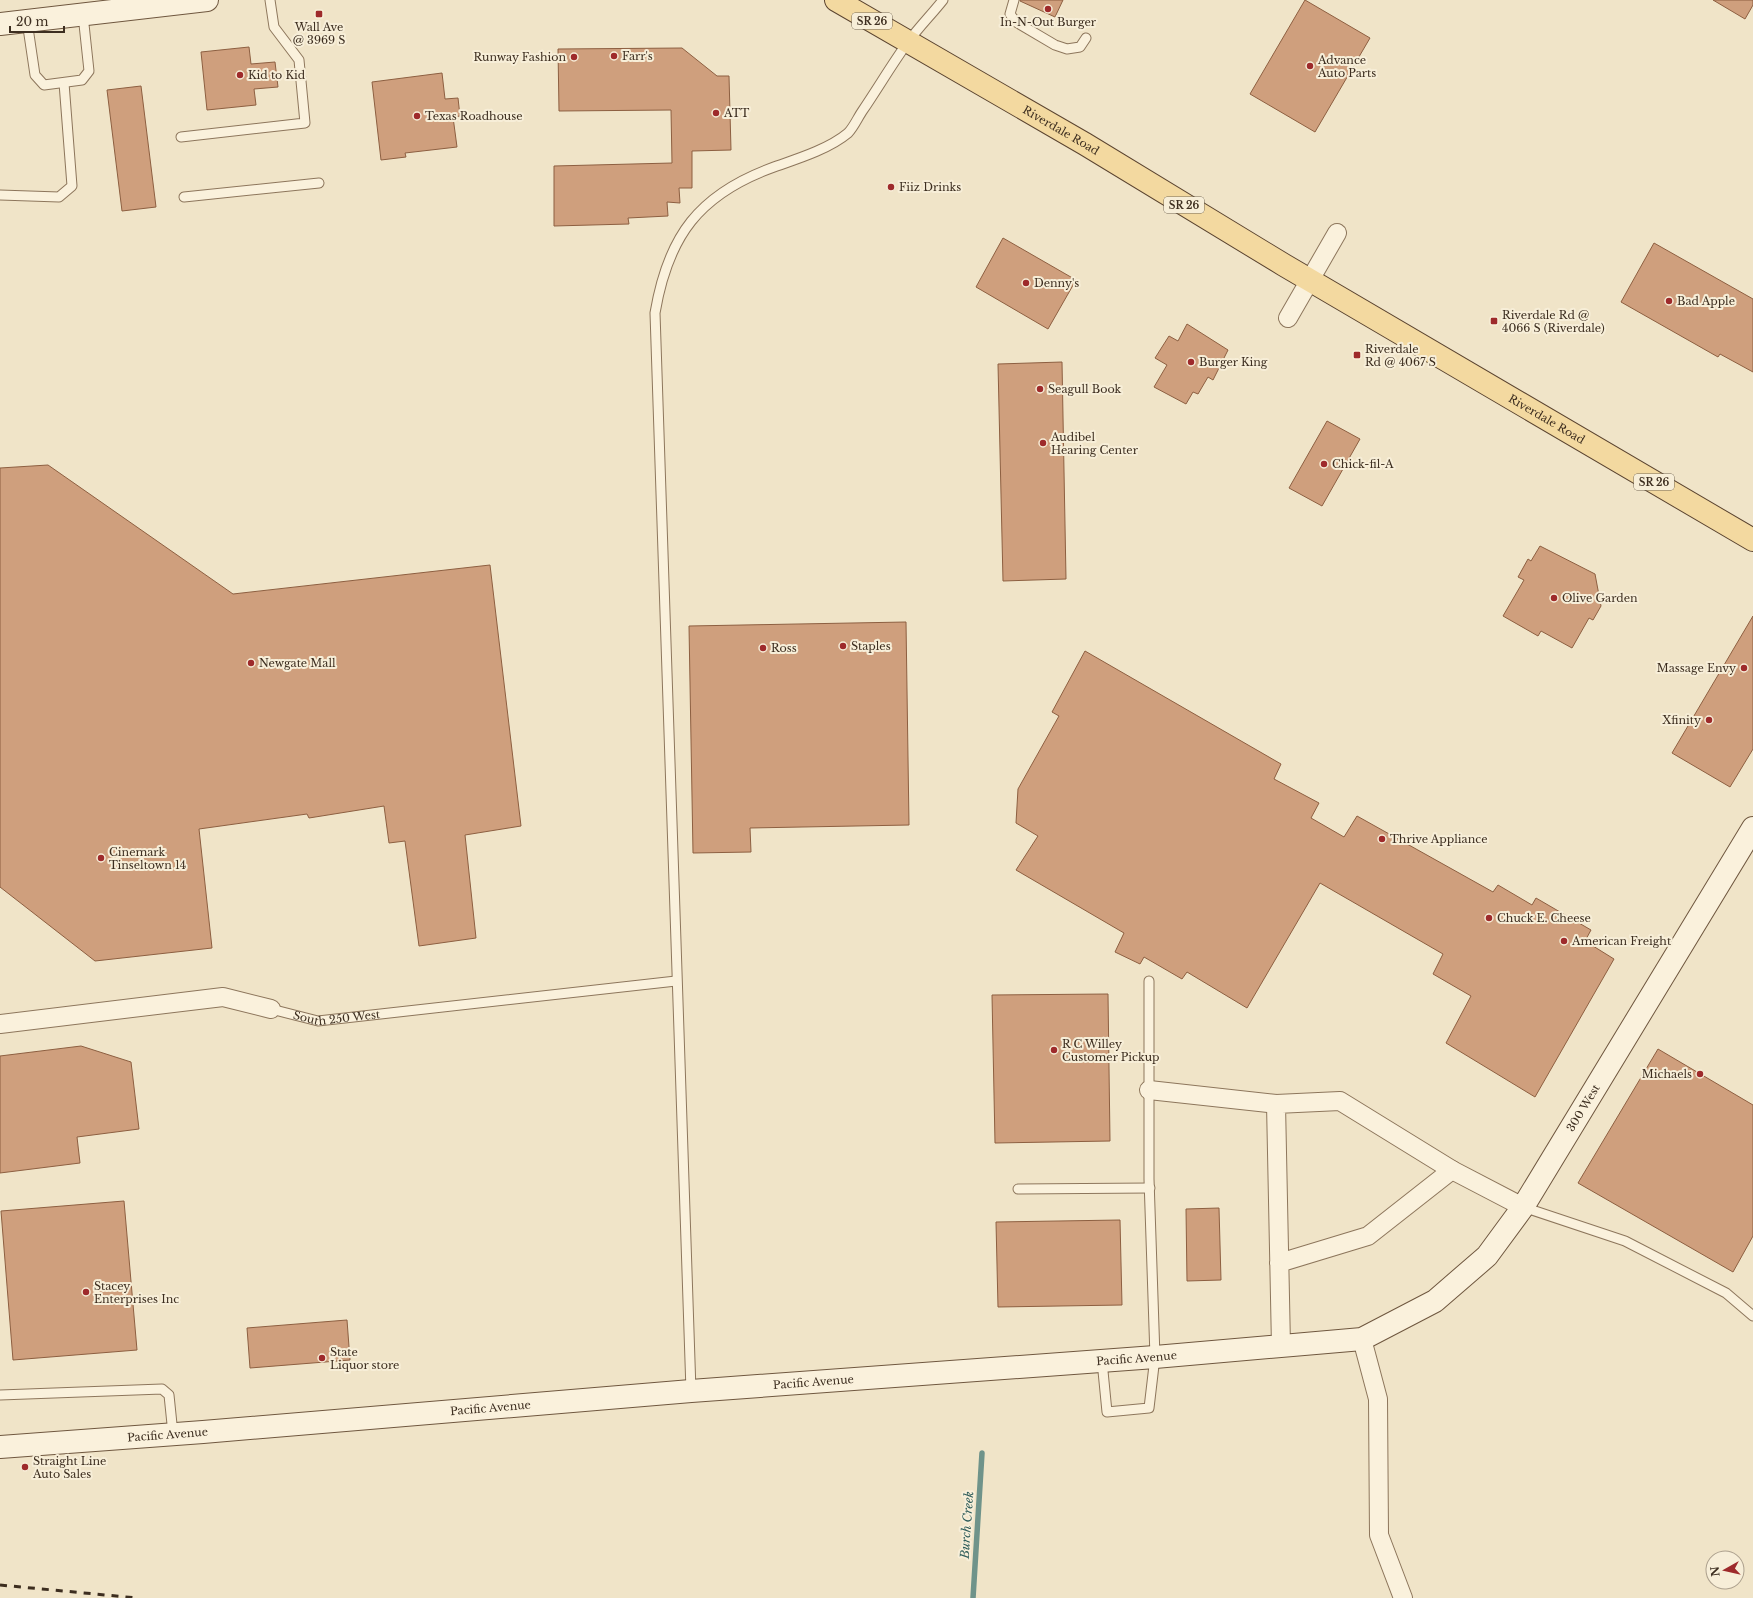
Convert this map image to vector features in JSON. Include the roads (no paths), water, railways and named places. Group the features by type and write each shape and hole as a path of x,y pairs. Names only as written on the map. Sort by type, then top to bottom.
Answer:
{"main road":[{"name":"Riverdale Road","path":"836,0 1092,148 1284,266 1753,540"}],"street":[{"path":"0,24 207,0"},
{"path":"1288,318 1337,233"},
{"name":"300 West","path":"1362,1339 1435,1301 1488,1256 1523,1207 1753,828"},
{"name":"South 250 West","path":"0,1024 223,997 271,1009"},
{"path":"1149,1090 1276,1104 1340,1102 1452,1170 1523,1207"},
{"path":"1276,1104 1281,1346"},
{"path":"1280,1263 1368,1236 1452,1170"},
{"path":"1362,1339 1378,1398 1379,1535 1403,1598"},
{"name":"Pacific Avenue","path":"0,1447 691,1391 1155,1357 1362,1339"}],"lane":[{"path":"181,137 304,123 299,60 274,27 270,0"},
{"path":"691,1391 654,313 659,285 670,256 685,229 703,207 729,187 753,174 816,152 848,132 909,41 943,0"},
{"path":"1014,0 1010,14 1016,22 1055,45 1067,49 1080,47 1086,38"},
{"path":"27,21 35,75 44,85 64,83 82,80 88,71 83,14"},
{"path":"0,195 59,196 72,186 64,83"},
{"path":"184,197 319,183"},
{"name":"South 250 West","path":"271,1009 318,1021 676,981"},
{"path":"1102,1361 1107,1412 1149,1408 1155,1357 1150,1188 1149,981"},
{"path":"1018,1189 1150,1188"},
{"path":"1523,1207 1625,1241 1726,1293 1753,1316"},
{"path":"0,1395 162,1389 169,1395 173,1434"}],"waterway":[{"name":"Burch Creek","path":"973,1598 982,1453"}],"railway":[{"path":"0,1585 137,1598"}],"place":[{"name":"In-N-Out Burger","path":"1048,9"},
{"name":"Wall Ave @ 3969 S","path":"319,14"},
{"name":"Farr's","path":"614,56"},
{"name":"Runway Fashion","path":"574,57"},
{"name":"Advance Auto Parts","path":"1310,66"},
{"name":"Kid to Kid","path":"240,75"},
{"name":"ATT","path":"716,113"},
{"name":"Texas Roadhouse","path":"417,116"},
{"name":"Fiiz Drinks","path":"891,187"},
{"name":"Denny's","path":"1026,283"},
{"name":"Bad Apple","path":"1669,301"},
{"name":"Riverdale Rd @ 4066 S (Riverdale)","path":"1494,321"},
{"name":"Riverdale Rd @ 4067 S","path":"1357,355"},
{"name":"Burger King","path":"1191,362"},
{"name":"Seagull Book","path":"1040,389"},
{"name":"Audibel Hearing Center","path":"1043,443"},
{"name":"Chick-fil-A","path":"1324,464"},
{"name":"Olive Garden","path":"1554,598"},
{"name":"Staples","path":"843,646"},
{"name":"Ross","path":"763,648"},
{"name":"Newgate Mall","path":"251,663"},
{"name":"Massage Envy","path":"1744,668"},
{"name":"Xfinity","path":"1709,720"},
{"name":"Thrive Appliance","path":"1382,839"},
{"name":"Cinemark Tinseltown 14","path":"101,858"},
{"name":"Chuck E. Cheese","path":"1489,918"},
{"name":"American Freight","path":"1564,941"},
{"name":"R C Willey Customer Pickup","path":"1054,1050"},
{"name":"Michaels","path":"1700,1074"},
{"name":"Stacey Enterprises Inc","path":"86,1292"},
{"name":"State Liquor store","path":"322,1358"},
{"name":"Straight Line Auto Sales","path":"25,1467"}]}
